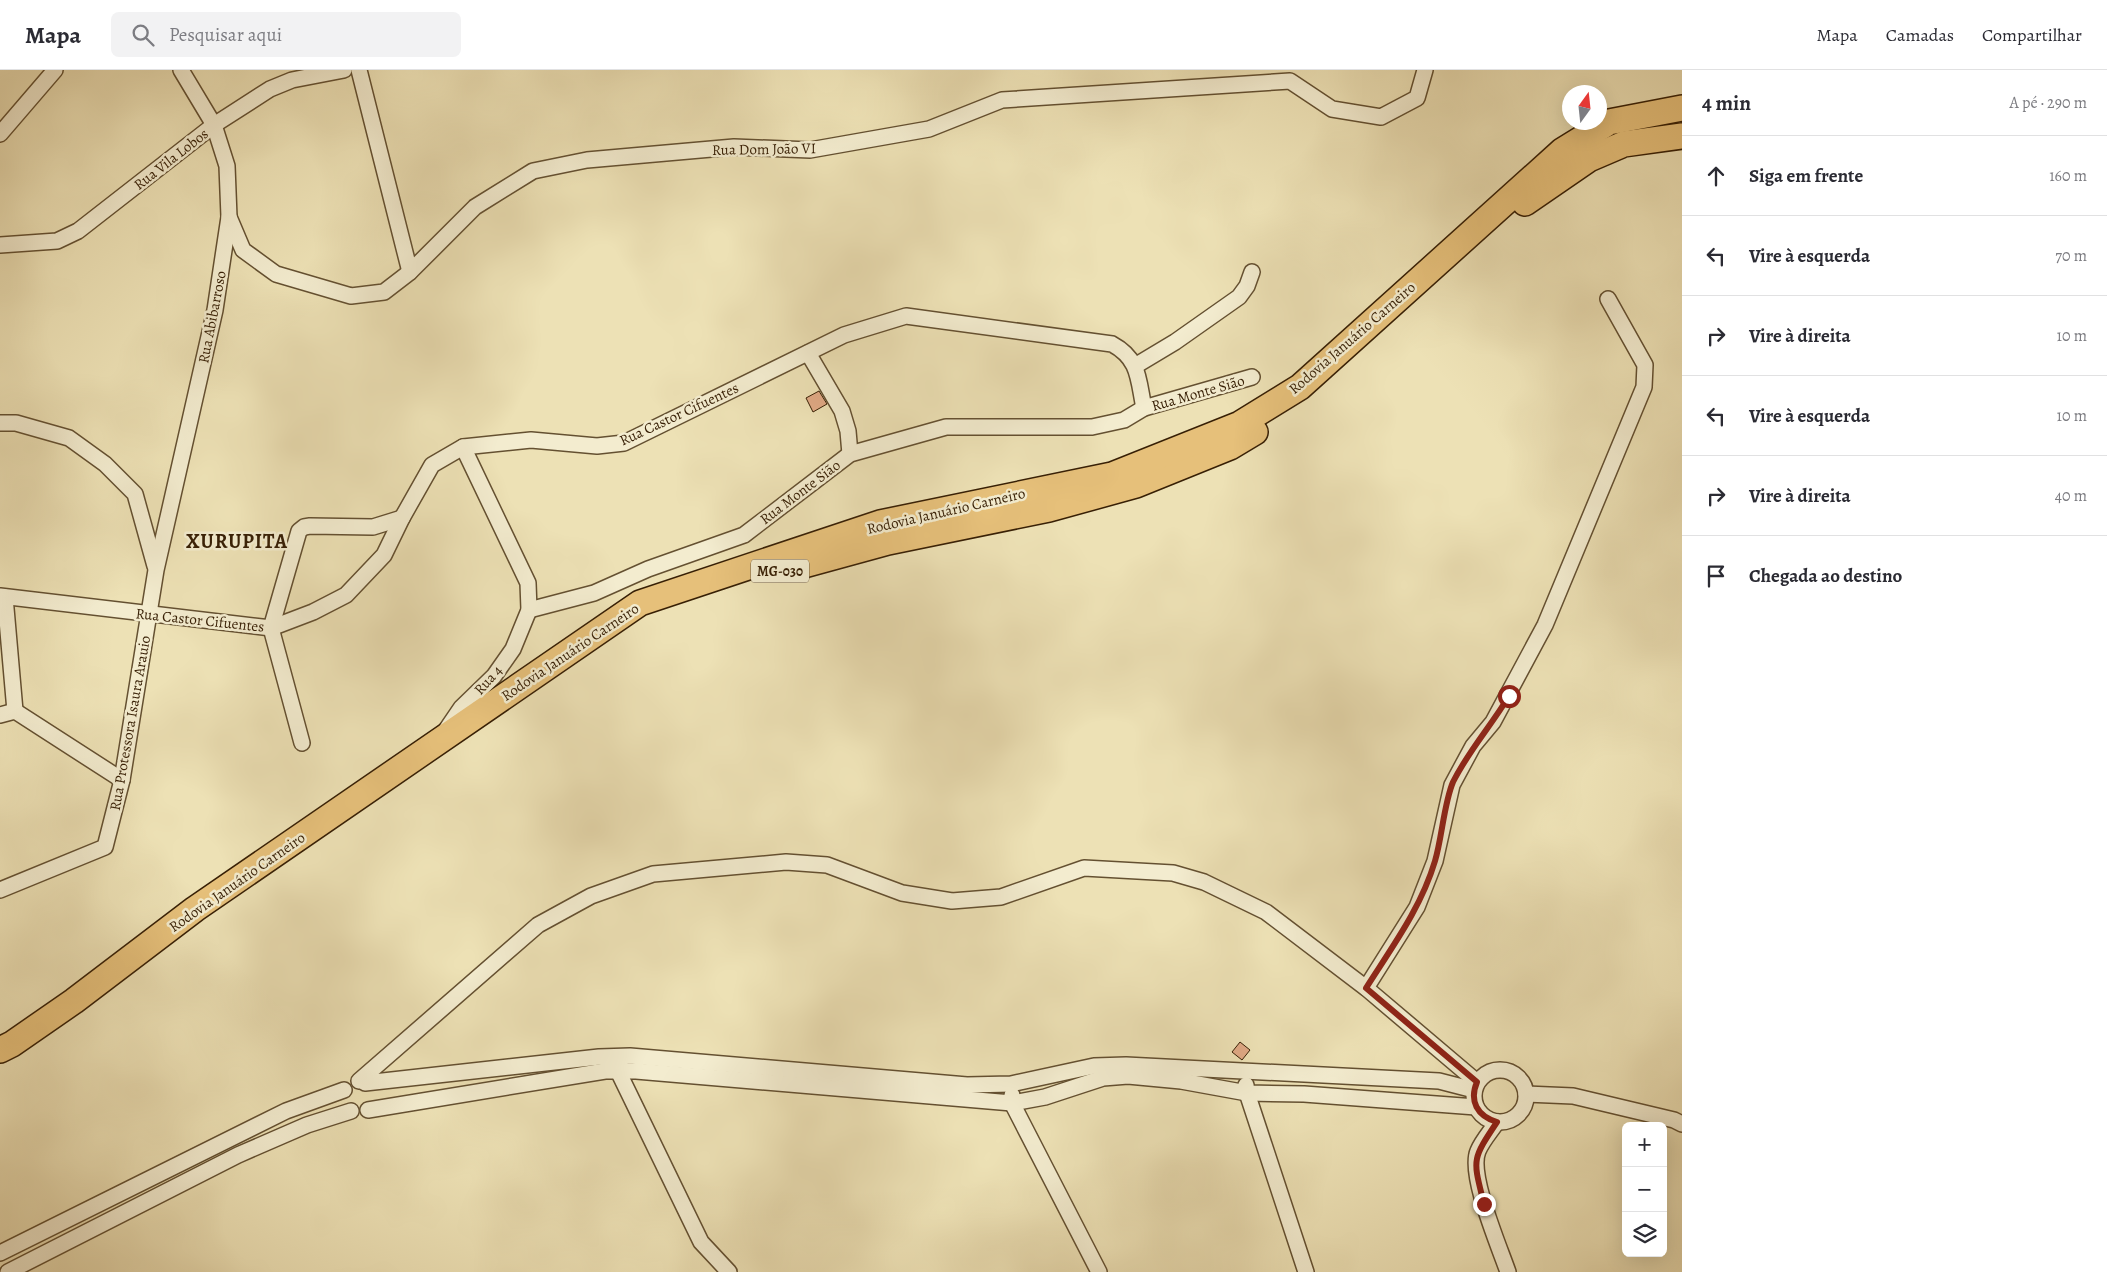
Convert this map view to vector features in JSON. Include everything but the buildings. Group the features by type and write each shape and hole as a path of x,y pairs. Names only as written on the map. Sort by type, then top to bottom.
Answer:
{"highway":[{"name":"Rodovia Januário Carneiro","path":"0,1050 12,1044 74,1001 195,909 640,603 880,523 1112,475 1240,424 1300,387 1562,151 1609,122 1682,108"},
{"name":"Rodovia Januário Carneiro","path":"0,1069 92,1005 187,929 556,675 642,619 723,587 888,542 1049,509 1136,485 1230,447 1279,418 1321,389 1380,331 1479,240 1535,194 1589,159 1624,144 1682,136"}],"street":[{"path":"0,133 55,70"},
{"name":"Rua Abibarroso","path":"156,570 215,310 229,217 227,166 214,125 181,70"},
{"name":"Rua Vila Lobos","path":"0,245 56,242 78,231 214,125 270,89 292,80 344,70"},
{"path":"359,70 410,272"},
{"name":"Rua Dom João VI","path":"229,217 242,250 276,274 351,296 384,292 410,272 475,207 534,171 587,160 734,147 810,150 929,129 1002,100 1287,76 1332,109 1381,117 1417,98 1425,70"},
{"path":"1135,366 1175,342 1239,297 1247,286 1252,272"},
{"path":"1366,988 1417,907 1435,861 1452,785 1473,746 1494,722 1545,625 1644,387 1646,365 1608,299"},
{"name":"Rua Castor Cifuentes","path":"2,597 271,628 313,612 346,595 384,555 402,518 432,465 463,447 531,440 597,446 624,443 844,335 906,316 1112,344 1125,351 1135,366 1144,408"},
{"path":"808,353 842,411 848,431 850,454"},
{"name":"Rua Monte Sião","path":"529,610 594,593 648,569 744,534 850,454 946,427 1092,427 1124,420 1144,408 1252,377"},
{"path":"0,423 16,423 69,438 105,464 136,494 156,570"},
{"path":"463,447 528,583 529,610"},
{"path":"302,743 271,628 300,531 304,527 373,528 402,518"},
{"name":"Rua Protessora Isaura Arauio","path":"0,890 105,847 122,780 156,570"},
{"path":"2,597 7,713 122,780"},
{"name":"Rua 4","path":"436,743 461,708 494,676 513,649 529,610"},
{"path":"362,1082 538,925 591,896 653,874 786,862 827,865 902,893 952,901 1001,897 1084,868 1173,873 1204,882 1266,912 1366,988 1476,1086"},
{"path":"0,1253 286,1111 344,1090 350,1083 599,1058 636,1071 1012,1103 1045,1097 1102,1078 1128,1076 1181,1081 1247,1093 1304,1094 1476,1107"},
{"path":"8,1272 238,1155 307,1125 351,1111 359,1113 605,1071 620,1064 735,1064 967,1085 1011,1084 1094,1066 1126,1065 1439,1081 1476,1086"},
{"path":"620,1064 701,1242 729,1272"},
{"path":"1246,1071 1247,1093 1306,1272"},
{"path":"1506,1071 1520,1079 1526,1094 1521,1112 1506,1121 1497,1122 1481,1114 1476,1107 1476,1086 1490,1072 1506,1071"},
{"path":"362,1082 373,1090 374,1101 368,1110"},
{"path":"1011,1084 1012,1103 1099,1272"},
{"path":"344,1090 343,1102 351,1111"},
{"path":"1526,1094 1573,1096 1678,1122 1682,1136"},
{"path":"1497,1122 1478,1150 1475,1165 1484,1204 1508,1272"}],"district":[{"name":"XURUPITA","path":"237,541"}],"route":[{"path":"1484,1204 1475,1165 1478,1150 1497,1122 1481,1114 1476,1107 1473,1098 1477,1082 1366,988 1417,907 1435,861 1452,785 1473,746 1494,722 1509,696"}]}
